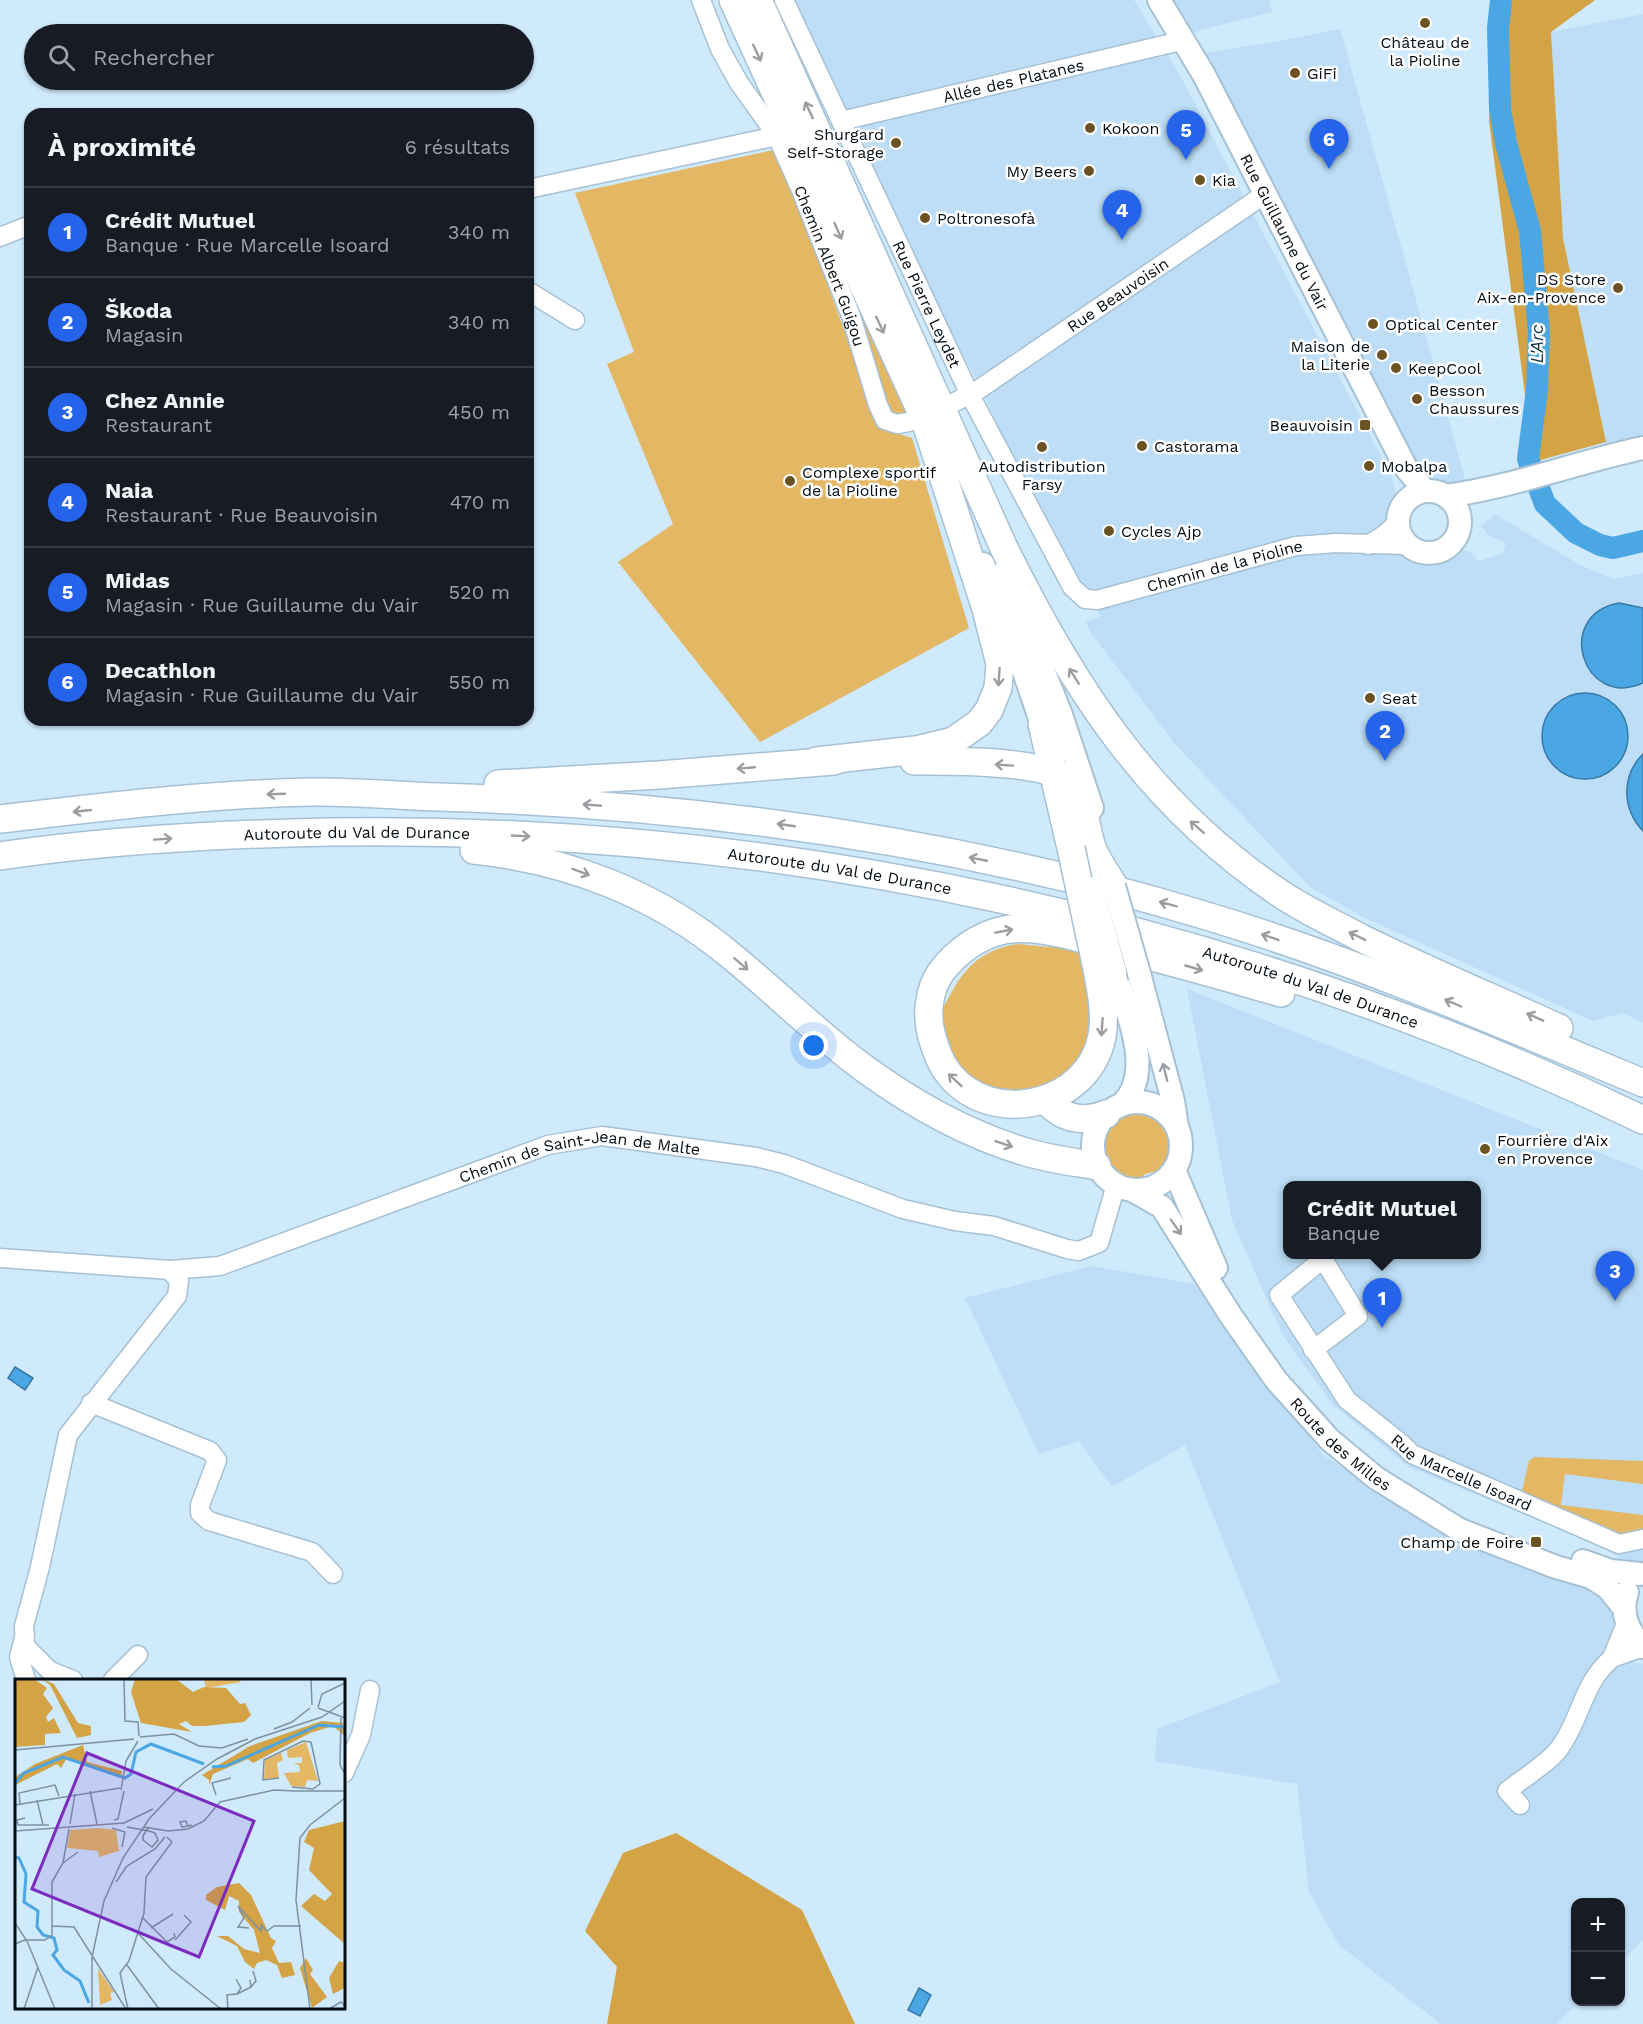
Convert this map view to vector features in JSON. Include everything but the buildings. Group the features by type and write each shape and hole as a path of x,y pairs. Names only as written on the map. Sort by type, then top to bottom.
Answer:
{"highway":[{"path":"335,792 612,778 817,761 938,747 966,734 979,723 988,710 1001,676 996,644 917,421 733,0"},
{"path":"758,0 868,240 1004,548 1043,626 1099,716 1151,781 1190,821 1228,854 1265,883 1301,906 1397,955 1564,1030 1643,1072"},
{"path":"1042,724 1057,774 1087,850 1106,970 1101,1037 1098,1050 1076,1081 1046,1100 1009,1104 972,1094 948,1074 934,1043 929,1020 930,997 935,983 954,957 972,943 993,933 1020,928 1037,930 1167,960 1239,981 1383,1026 1643,1121"},
{"path":"817,761 962,762 1017,765 1057,774"},
{"name":"Autoroute du Val de Durance","path":"0,819 183,799 335,792 556,802 709,816 850,835 993,862 1135,896 1224,921 1417,988 1643,1083"},
{"path":"273,833 507,854 572,868 605,881 665,909 695,929 729,953 865,1069 934,1113 991,1140 1115,1180"},
{"name":"Autoroute du Val de Durance","path":"0,856 126,842 273,833 481,834 687,847 832,868 984,895 1213,953 1349,998 1509,1059 1643,1121"},
{"path":"1087,850 1114,886"},
{"path":"1046,1100 1058,1111 1074,1118 1090,1119 1114,1109"}],"main road":[{"name":"Rue Guillaume du Vair","path":"1159,0 1185,40 1265,194 1406,468 1419,503"},
{"path":"868,240 1060,712 1085,783 1087,850"},
{"path":"917,421 1007,622 1042,724"},
{"path":"1419,503 1457,510 1459,518 1456,536 1446,547 1427,553 1409,546 1399,531 1419,503 1488,489 1579,463 1643,448"},
{"path":"1459,518 1468,505 1488,489"},
{"path":"1106,970 1139,1062 1137,1081 1098,1125 1093,1138 1093,1153 1115,1180 1156,1186 1174,1170 1181,1143 1173,1101 1114,886"},
{"path":"1114,1109 1134,1102 1160,1108 1177,1129"},
{"name":"Route des Milles","path":"1174,1170 1211,1258 1280,1369 1335,1432 1376,1468 1431,1502 1611,1571 1642,1573"},
{"name":"Route des Milles","path":"1115,1180 1162,1207 1231,1316 1276,1380 1330,1440 1376,1478 1460,1530 1556,1567 1591,1577 1608,1588 1625,1610 1643,1647"},
{"path":"1625,1610 1631,1586 1642,1573"}],"street":[{"name":"Chemin Albert Guigou","path":"701,0 720,49 734,74 777,136 851,316 885,420 897,424 917,421"},
{"name":"Rue Pierre Leydet","path":"784,0 841,121 963,398 1072,587 1084,599"},
{"name":"Allée des Platanes","path":"841,121 1185,40"},
{"path":"534,188 777,136"},
{"name":"Rue Beauvoisin","path":"963,398 1265,194"},
{"path":"0,237 24,227"},
{"path":"534,295 574,320"},
{"path":"1368,545 1384,535 1419,503"},
{"name":"Chemin de la Pioline","path":"1084,599 1097,600 1296,546 1336,543 1409,546"},
{"name":"Chemin de Saint-Jean de Malte","path":"0,1258 170,1270 220,1266 548,1145 602,1136 756,1157 784,1164 903,1209 994,1226 1079,1251 1099,1243 1115,1180"},
{"name":"Rue Marcelle Isoard","path":"1314,1350 1358,1316 1323,1259 1280,1295 1314,1350 1347,1400 1402,1444 1412,1455 1619,1544 1643,1539"},
{"path":"26,1679 19,1658 68,1435 177,1296 179,1281 170,1270"},
{"path":"92,1403 210,1451 217,1460 200,1505 200,1513 209,1521 312,1552 333,1574"},
{"path":"1612,1658 1625,1610"},
{"path":"24,1634 25,1646 50,1671 70,1679"},
{"path":"1520,1805 1507,1791 1560,1749 1589,1684 1598,1670 1612,1658 1643,1647"},
{"path":"113,1679 138,1655"},
{"path":"345,1771 361,1735 370,1690"}],"shaded area":[{"path":"788,0 1134,0 1177,70 1391,475 1398,502 1390,523 1404,554 1423,560 1461,550 1469,551 1478,561 1502,554 1506,543 1488,535 1481,526 1495,514 1580,565 1614,579 1643,573 1643,1023 1623,1013 1593,1021 1361,916 1310,887 1175,744 1091,633 1086,622 1101,616 1079,586 1032,497 972,371 927,290"},
{"path":"1173,0 1269,0 1272,12 1193,32"},
{"path":"1494,0 1595,0 1551,32 1563,238 1606,442 1526,464 1526,402 1489,121"},
{"path":"1643,14 1643,440 1606,446 1563,238 1551,32"},
{"path":"1340,29 1466,483 1444,489 1419,472 1233,115 1204,53"},
{"name":"Complexe sportif de la Pioline","path":"778,149 880,428 912,438 969,628 760,742 618,562 673,524 607,364 634,352 575,193"},
{"path":"811,188 908,415 891,412 886,403"},
{"path":"1018,944 1081,950 1095,1026 1085,1051 1070,1071 1049,1085 1027,1092 1003,1092 981,1085 962,1070 948,1046 939,1021 954,988 973,964 998,949"},
{"path":"1187,989 1643,1170 1643,1563 1630,1565 1603,1547 1409,1467 1333,1405 1283,1336 1232,1220"},
{"path":"1140,1111 1158,1120 1168,1134 1170,1143 1167,1161 1161,1170 1145,1174 1141,1180 1125,1176 1113,1169 1106,1158 1104,1147 1106,1135 1113,1124 1124,1116"},
{"path":"1092,1266 1194,1284 1323,1455 1450,1538 1604,1596 1616,1611 1619,1628 1633,1662 1643,1664 1643,1940 1625,1958 1625,1898 1571,1898 1571,2006 1575,2006 1556,2024 1441,2024 1339,1945 1309,1892 1297,1784 1155,1761 1157,1729 1280,1682 1185,1445 1112,1487 1079,1441 1039,1454 965,1298"},
{"path":"1534,1457 1643,1461 1643,1484 1565,1474 1561,1505 1643,1515 1643,1530 1623,1536 1521,1495 1529,1461"},
{"path":"676,1833 802,1910 855,2024 607,2024 617,1967 585,1931 623,1853"}],"water":[{"path":"1619,603 1643,608 1643,683 1622,688 1605,684 1592,673 1584,658 1582,641 1586,624 1599,611"},
{"path":"1585,693 1601,697 1615,706 1624,720 1628,736 1624,752 1615,766 1601,775 1585,779 1569,775 1555,766 1546,752 1542,736 1546,720 1555,706 1569,697"},
{"path":"1643,754 1643,831 1631,813 1627,792 1631,772"},
{"path":"15,1367 33,1378 25,1390 8,1378"},
{"path":"919,1988 931,1995 920,2016 908,2010"}],"waterway":[{"name":"L'Arc","path":"1501,0 1498,28 1500,109 1506,143 1530,231 1539,332 1537,390 1528,459 1545,504 1576,533 1600,545 1613,548 1643,541"}],"place":[{"name":"Château de la Pioline","path":"1425,23"},
{"name":"GiFi","path":"1295,73"},
{"name":"Kokoon","path":"1090,128"},
{"name":"Shurgard Self-Storage","path":"896,143"},
{"name":"Midas","path":"1186,160"},
{"name":"Decathlon","path":"1329,169"},
{"name":"My Beers","path":"1089,171"},
{"name":"Kia","path":"1200,180"},
{"name":"Poltronesofà","path":"925,218"},
{"name":"Naia","path":"1122,240"},
{"name":"DS Store Aix-en-Provence","path":"1618,288"},
{"name":"Optical Center","path":"1373,324"},
{"name":"Maison de la Literie","path":"1382,355"},
{"name":"KeepCool","path":"1396,368"},
{"name":"Besson Chaussures","path":"1417,399"},
{"name":"Beauvoisin","path":"1365,425"},
{"name":"Castorama","path":"1142,446"},
{"name":"Autodistribution Farsy","path":"1042,447"},
{"name":"Mobalpa","path":"1369,466"},
{"name":"Complexe sportif de la Pioline","path":"790,481"},
{"name":"Cycles Ajp","path":"1109,531"},
{"name":"Seat","path":"1370,698"},
{"name":"Škoda","path":"1385,761"},
{"name":"Fourrière d'Aix en Provence","path":"1485,1149"},
{"name":"Chez Annie","path":"1615,1301"},
{"name":"Crédit Mutuel","path":"1382,1328"},
{"name":"Champ de Foire","path":"1536,1542"}]}
